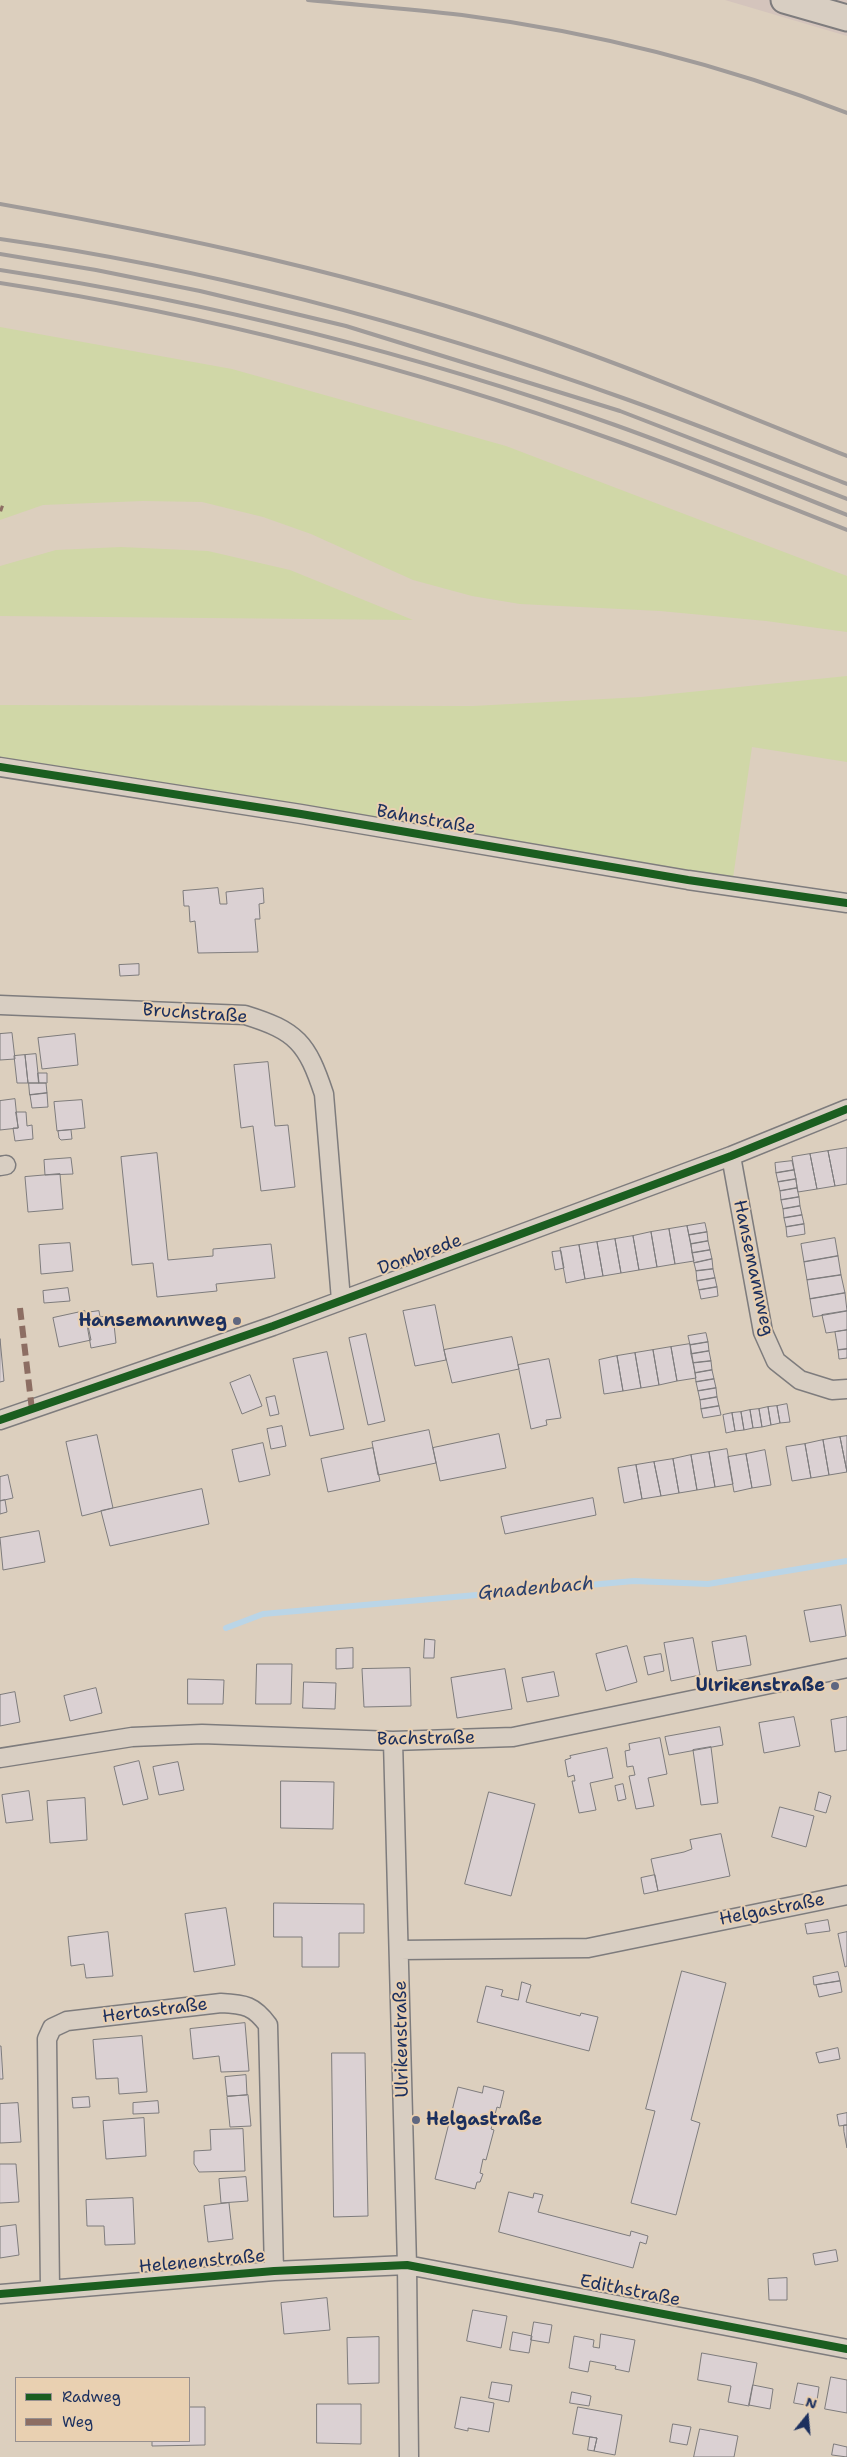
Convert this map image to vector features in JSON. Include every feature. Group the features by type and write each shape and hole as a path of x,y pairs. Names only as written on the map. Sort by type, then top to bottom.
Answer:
{"street":[{"path":"784,0 847,18"},
{"name":"Bahnstraße","path":"0,767 301,814 688,880 847,904"},
{"name":"Bruchstraße","path":"0,1005 245,1015 275,1024 298,1040 314,1064 324,1094 341,1300"},
{"name":"Dombrede","path":"0,1420 182,1358 341,1300 731,1156 847,1109"},
{"name":"Hansemannweg","path":"731,1156 763,1332 776,1360 800,1380 832,1390 847,1389"},
{"name":"Bachstraße","path":"0,1758 132,1737 202,1734 393,1741 514,1737 847,1668"},
{"name":"Ulrikenstraße","path":"393,1741 400,1950 409,2457"},
{"name":"Helgastraße","path":"400,1950 588,1948 847,1896"},
{"name":"Hertastraße","path":"50,2289 46,2039 52,2028 67,2021 221,2003 241,2004 258,2011 268,2025 274,2271"},
{"name":"Helenenstraße","path":"0,2294 274,2271 407,2265"},
{"name":"Edithstraße","path":"407,2265 847,2349"}],"shaded area":[{"path":"725,0 847,0 847,36"}],"green space":[{"path":"0,327 232,369 506,446 847,576 847,632 766,621 660,611 520,604 472,596 413,580 311,534 263,517 202,502 143,501 43,505 0,520"},
{"path":"121,547 208,551 290,570 413,620 0,616 0,566 56,550"},
{"path":"847,676 847,762 752,747 733,878 0,767 0,705 473,706 641,697"}],"building":[{"path":"218,888 220,904 227,904 226,892 263,888 264,903 259,904 260,919 255,919 258,952 198,953 195,921 190,922 189,906 184,906 183,891"},
{"path":"139,964 139,975 120,976 119,965"},
{"path":"12,1033 15,1059 0,1060 0,1034"},
{"path":"75,1034 78,1065 42,1069 38,1038"},
{"path":"36,1054 39,1083 28,1083 25,1055"},
{"path":"25,1055 28,1083 17,1083 14,1056"},
{"path":"268,1062 275,1126 288,1125 295,1187 261,1191 253,1126 241,1128 234,1065"},
{"path":"38,1073 47,1073 47,1083 39,1083"},
{"path":"29,1083 46,1083 47,1093 30,1095"},
{"path":"47,1093 48,1107 32,1108 30,1095"},
{"path":"15,1099 18,1128 0,1130 0,1101"},
{"path":"82,1100 85,1128 57,1131 54,1102"},
{"path":"16,1112 26,1112 27,1126 32,1125 33,1139 15,1141 13,1128 18,1128"},
{"path":"71,1130 72,1139 61,1140 59,1138 58,1131"},
{"path":"847,1148 847,1184 835,1186 828,1151"},
{"path":"828,1151 835,1186 817,1189 810,1154"},
{"path":"157,1153 168,1260 213,1256 213,1249 271,1244 275,1278 216,1284 217,1291 157,1297 153,1263 132,1265 121,1157"},
{"path":"810,1154 817,1189 798,1192 792,1157"},
{"path":"71,1158 73,1174 45,1175 44,1160"},
{"path":"792,1161 794,1170 776,1173 775,1163"},
{"path":"794,1170 796,1179 778,1182 776,1173"},
{"path":"60,1174 63,1209 28,1212 25,1177"},
{"path":"796,1179 797,1188 780,1191 778,1182"},
{"path":"797,1188 799,1197 781,1200 780,1191"},
{"path":"799,1197 800,1206 783,1209 781,1200"},
{"path":"800,1206 802,1215 784,1218 783,1209"},
{"path":"802,1215 804,1224 786,1227 784,1218"},
{"path":"705,1223 707,1232 689,1235 687,1226"},
{"path":"804,1224 805,1234 787,1237 786,1227"},
{"path":"687,1226 694,1261 675,1264 669,1229"},
{"path":"669,1229 675,1264 657,1267 651,1232"},
{"path":"651,1232 657,1267 639,1270 633,1236"},
{"path":"707,1232 708,1241 691,1244 689,1235"},
{"path":"633,1236 639,1270 621,1273 615,1239"},
{"path":"835,1238 838,1256 804,1262 801,1244"},
{"path":"615,1239 621,1273 603,1276 597,1242"},
{"path":"708,1241 710,1250 692,1253 691,1244"},
{"path":"597,1242 603,1276 585,1279 579,1245"},
{"path":"70,1243 73,1271 41,1274 39,1245"},
{"path":"579,1245 585,1279 566,1283 560,1248"},
{"path":"710,1250 712,1259 694,1263 692,1253"},
{"path":"561,1251 564,1268 555,1270 552,1252"},
{"path":"838,1256 841,1275 807,1280 804,1262"},
{"path":"712,1259 713,1269 696,1271 694,1263"},
{"path":"713,1269 715,1278 697,1281 696,1271"},
{"path":"841,1275 845,1293 810,1299 807,1280"},
{"path":"715,1278 717,1287 699,1290 697,1281"},
{"path":"717,1287 718,1296 701,1299 699,1290"},
{"path":"68,1288 70,1301 44,1303 43,1291"},
{"path":"845,1293 847,1311 813,1317 810,1299"},
{"path":"435,1305 446,1360 415,1366 403,1311"},
{"path":"85,1311 91,1340 59,1347 53,1318"},
{"path":"99,1311 100,1317 113,1315 116,1343 91,1348 85,1313"},
{"path":"847,1311 847,1330 826,1333 822,1315"},
{"path":"847,1330 847,1349 838,1350 835,1332"},
{"path":"706,1333 708,1342 690,1345 688,1336"},
{"path":"366,1334 385,1421 368,1425 349,1338"},
{"path":"512,1337 519,1369 452,1383 444,1350"},
{"path":"0,1339 4,1381 0,1382"},
{"path":"708,1342 709,1351 691,1354 690,1345"},
{"path":"690,1344 696,1378 677,1381 671,1347"},
{"path":"671,1347 677,1381 659,1385 653,1350"},
{"path":"847,1349 847,1358 839,1359 838,1350"},
{"path":"653,1350 659,1385 641,1388 635,1353"},
{"path":"709,1351 711,1361 693,1363 691,1354"},
{"path":"327,1352 344,1429 310,1436 293,1359"},
{"path":"635,1353 641,1388 623,1391 617,1356"},
{"path":"617,1356 623,1391 604,1394 599,1360"},
{"path":"549,1359 561,1418 546,1420 547,1425 531,1429 518,1365"},
{"path":"711,1361 712,1370 695,1373 693,1363"},
{"path":"712,1370 714,1379 696,1382 695,1373"},
{"path":"250,1375 262,1406 242,1414 230,1383"},
{"path":"714,1379 716,1388 698,1391 696,1382"},
{"path":"716,1388 717,1397 700,1400 698,1391"},
{"path":"275,1396 279,1414 270,1416 266,1398"},
{"path":"717,1397 719,1406 701,1409 700,1400"},
{"path":"787,1404 790,1422 780,1423 777,1406"},
{"path":"719,1406 721,1415 703,1418 701,1409"},
{"path":"777,1406 780,1423 771,1425 768,1407"},
{"path":"768,1407 771,1425 762,1427 759,1409"},
{"path":"759,1409 762,1427 753,1428 750,1410"},
{"path":"750,1410 753,1428 744,1430 741,1412"},
{"path":"741,1412 744,1430 735,1431 732,1413"},
{"path":"732,1413 735,1431 726,1433 723,1415"},
{"path":"282,1426 286,1446 271,1449 267,1429"},
{"path":"429,1430 436,1463 378,1475 372,1442"},
{"path":"499,1434 506,1468 440,1481 433,1448"},
{"path":"97,1435 113,1508 82,1516 66,1442"},
{"path":"847,1436 847,1472 840,1437"},
{"path":"840,1437 847,1472 829,1475 823,1440"},
{"path":"823,1440 829,1475 811,1478 805,1444"},
{"path":"263,1443 270,1475 239,1482 232,1450"},
{"path":"805,1444 811,1478 792,1481 786,1447"},
{"path":"373,1448 380,1481 328,1492 321,1459"},
{"path":"727,1449 733,1484 715,1487 709,1452"},
{"path":"765,1450 771,1485 752,1488 746,1454"},
{"path":"709,1452 715,1487 697,1490 691,1455"},
{"path":"746,1454 752,1488 734,1492 728,1457"},
{"path":"691,1455 697,1490 679,1493 673,1459"},
{"path":"673,1459 679,1493 661,1496 654,1462"},
{"path":"654,1462 661,1496 642,1499 636,1465"},
{"path":"636,1465 642,1499 624,1503 618,1468"},
{"path":"8,1475 13,1498 0,1501 0,1477"},
{"path":"202,1489 209,1524 110,1546 101,1511"},
{"path":"593,1498 596,1515 505,1534 501,1517"},
{"path":"5,1500 7,1512 0,1514 0,1501"},
{"path":"39,1531 45,1562 3,1570 0,1538"},
{"path":"841,1605 846,1636 810,1642 804,1611"},
{"path":"746,1636 751,1665 717,1671 712,1642"},
{"path":"693,1638 700,1675 671,1681 664,1643"},
{"path":"425,1639 435,1640 434,1658 424,1658"},
{"path":"627,1646 637,1682 606,1691 596,1654"},
{"path":"353,1648 353,1668 336,1669 336,1649"},
{"path":"661,1654 664,1671 648,1675 644,1657"},
{"path":"257,1664 292,1664 291,1704 256,1704"},
{"path":"410,1668 411,1706 364,1707 362,1669"},
{"path":"505,1669 512,1709 457,1718 451,1678"},
{"path":"554,1672 559,1696 527,1702 522,1678"},
{"path":"188,1679 224,1680 223,1704 188,1704"},
{"path":"304,1682 336,1683 335,1709 303,1708"},
{"path":"96,1688 102,1713 70,1721 64,1696"},
{"path":"15,1692 20,1722 0,1726 0,1695"},
{"path":"794,1717 800,1746 764,1753 759,1723"},
{"path":"847,1717 847,1750 835,1752 831,1720"},
{"path":"720,1727 723,1745 669,1755 665,1737"},
{"path":"660,1738 667,1774 648,1778 654,1806 636,1809 629,1776 635,1775 633,1766 627,1767 625,1751 630,1750 629,1744"},
{"path":"711,1747 718,1803 701,1805 693,1750"},
{"path":"607,1748 613,1778 590,1783 596,1810 579,1813 572,1781 575,1781 574,1775 568,1777 565,1760 571,1758 570,1756"},
{"path":"139,1761 148,1799 123,1805 114,1767"},
{"path":"178,1762 184,1790 159,1795 153,1767"},
{"path":"281,1781 334,1782 333,1829 281,1828"},
{"path":"623,1784 626,1799 618,1801 615,1786"},
{"path":"29,1791 33,1820 6,1823 2,1795"},
{"path":"489,1792 535,1804 511,1896 465,1884"},
{"path":"819,1792 831,1796 826,1813 815,1810"},
{"path":"85,1798 87,1840 50,1843 47,1801"},
{"path":"780,1807 814,1816 806,1847 772,1837"},
{"path":"721,1834 730,1876 658,1891 651,1859 692,1849 690,1840"},
{"path":"655,1875 658,1891 644,1894 641,1878"},
{"path":"274,1903 364,1904 364,1933 339,1933 339,1967 302,1967 302,1937 274,1937"},
{"path":"226,1908 235,1965 194,1972 185,1914"},
{"path":"828,1920 830,1931 807,1934 805,1924"},
{"path":"108,1932 113,1976 86,1978 84,1964 71,1966 68,1937"},
{"path":"847,1932 847,1966 845,1967 838,1934"},
{"path":"682,1971 726,1983 691,2120 700,2123 676,2215 631,2203 655,2111 646,2109"},
{"path":"838,1972 840,1981 814,1985 813,1977"},
{"path":"840,1981 842,1992 819,1997 816,1985"},
{"path":"522,1982 531,1985 526,2002 580,2016 581,2013 598,2017 589,2051 477,2022 486,1986 503,1990 501,1996 518,2000"},
{"path":"245,2023 249,2071 221,2072 219,2056 193,2059 190,2029"},
{"path":"142,2036 147,2092 119,2094 118,2078 96,2079 93,2040"},
{"path":"1,2046 3,2079 0,2079"},
{"path":"838,2048 840,2059 819,2063 816,2053"},
{"path":"332,2053 365,2053 368,2216 334,2217"},
{"path":"246,2075 247,2095 227,2096 225,2077"},
{"path":"484,2086 504,2091 500,2108 497,2107 491,2129 494,2130 486,2160 483,2159 480,2173 483,2174 480,2182 477,2182 475,2189 435,2179 458,2087 482,2093"},
{"path":"248,2095 251,2126 230,2127 227,2097"},
{"path":"89,2097 90,2107 73,2108 72,2098"},
{"path":"158,2101 159,2113 133,2114 133,2103"},
{"path":"18,2103 21,2142 0,2143 0,2104"},
{"path":"847,2113 847,2125 839,2126 837,2115"},
{"path":"144,2118 146,2156 106,2159 103,2121"},
{"path":"844,2125 847,2125 847,2148 844,2132"},
{"path":"243,2129 245,2171 199,2172 194,2164 194,2151 211,2150 210,2130"},
{"path":"0,2164 16,2164 19,2202 0,2203"},
{"path":"246,2177 248,2201 221,2203 219,2179"},
{"path":"509,2192 533,2198 534,2193 543,2195 538,2212 630,2236 631,2231 648,2236 646,2244 640,2242 633,2268 499,2232"},
{"path":"133,2198 135,2244 105,2245 104,2226 87,2226 86,2200"},
{"path":"229,2203 233,2239 208,2242 204,2206"},
{"path":"16,2225 19,2255 0,2258 0,2227"},
{"path":"836,2250 838,2261 815,2265 813,2254"},
{"path":"787,2278 787,2300 769,2300 768,2279"},
{"path":"327,2298 330,2330 284,2334 281,2303"},
{"path":"473,2310 507,2316 501,2348 467,2341"},
{"path":"534,2322 552,2325 549,2343 531,2340"},
{"path":"513,2332 532,2336 529,2353 510,2350"},
{"path":"601,2334 635,2340 629,2372 615,2369 616,2366 590,2361 588,2372 569,2368 574,2336 594,2340 593,2347 599,2348"},
{"path":"379,2337 379,2383 348,2384 347,2338"},
{"path":"702,2353 757,2363 749,2406 728,2402 731,2386 698,2380"},
{"path":"831,2377 847,2380 847,2413 825,2409"},
{"path":"492,2382 512,2385 509,2402 489,2398"},
{"path":"798,2383 819,2387 816,2407 794,2403"},
{"path":"753,2385 773,2389 770,2409 749,2405"},
{"path":"572,2392 591,2396 589,2406 570,2403"},
{"path":"461,2397 494,2403 489,2432 468,2428 468,2431 455,2428"},
{"path":"317,2404 361,2404 361,2444 317,2443"},
{"path":"190,2407 205,2407 205,2445 152,2446 152,2442 190,2442"},
{"path":"578,2407 622,2415 615,2455 594,2451 597,2438 573,2434"},
{"path":"673,2424 691,2427 687,2445 670,2442"},
{"path":"700,2429 738,2436 734,2457 694,2457"},
{"path":"590,2437 597,2438 594,2451 588,2450"},
{"path":"834,2444 847,2447 847,2457 832,2455"}],"waterway":[{"name":"Gnadenbach","path":"226,1628 263,1614 634,1581 708,1584 847,1561"}],"railway":[{"path":"308,0 462,15 511,22 609,41 706,65 847,113"},
{"path":"0,204 68,216 270,259 470,313 653,378 847,456"},
{"path":"0,239 159,266 316,303 393,324 471,347 623,398 708,429 847,484"},
{"path":"0,254 96,270 200,291 346,326 620,411 847,499"},
{"path":"0,270 78,283 234,314 388,353 540,399 615,425 847,515"},
{"path":"0,283 155,311 309,346 386,367 461,389 611,439 847,530"}],"marked path":[{"path":"20,1308 32,1410"}],"cycle path":[{"path":"0,767 301,814 688,880 847,903"},
{"path":"0,1420 273,1326 731,1156 847,1109"},
{"path":"0,2294 274,2271 407,2265 847,2349"}],"place":[{"name":"Hansemannweg","path":"237,1321"},
{"name":"Ulrikenstraße","path":"835,1686"},
{"name":"Helgastraße","path":"416,2120"}]}
